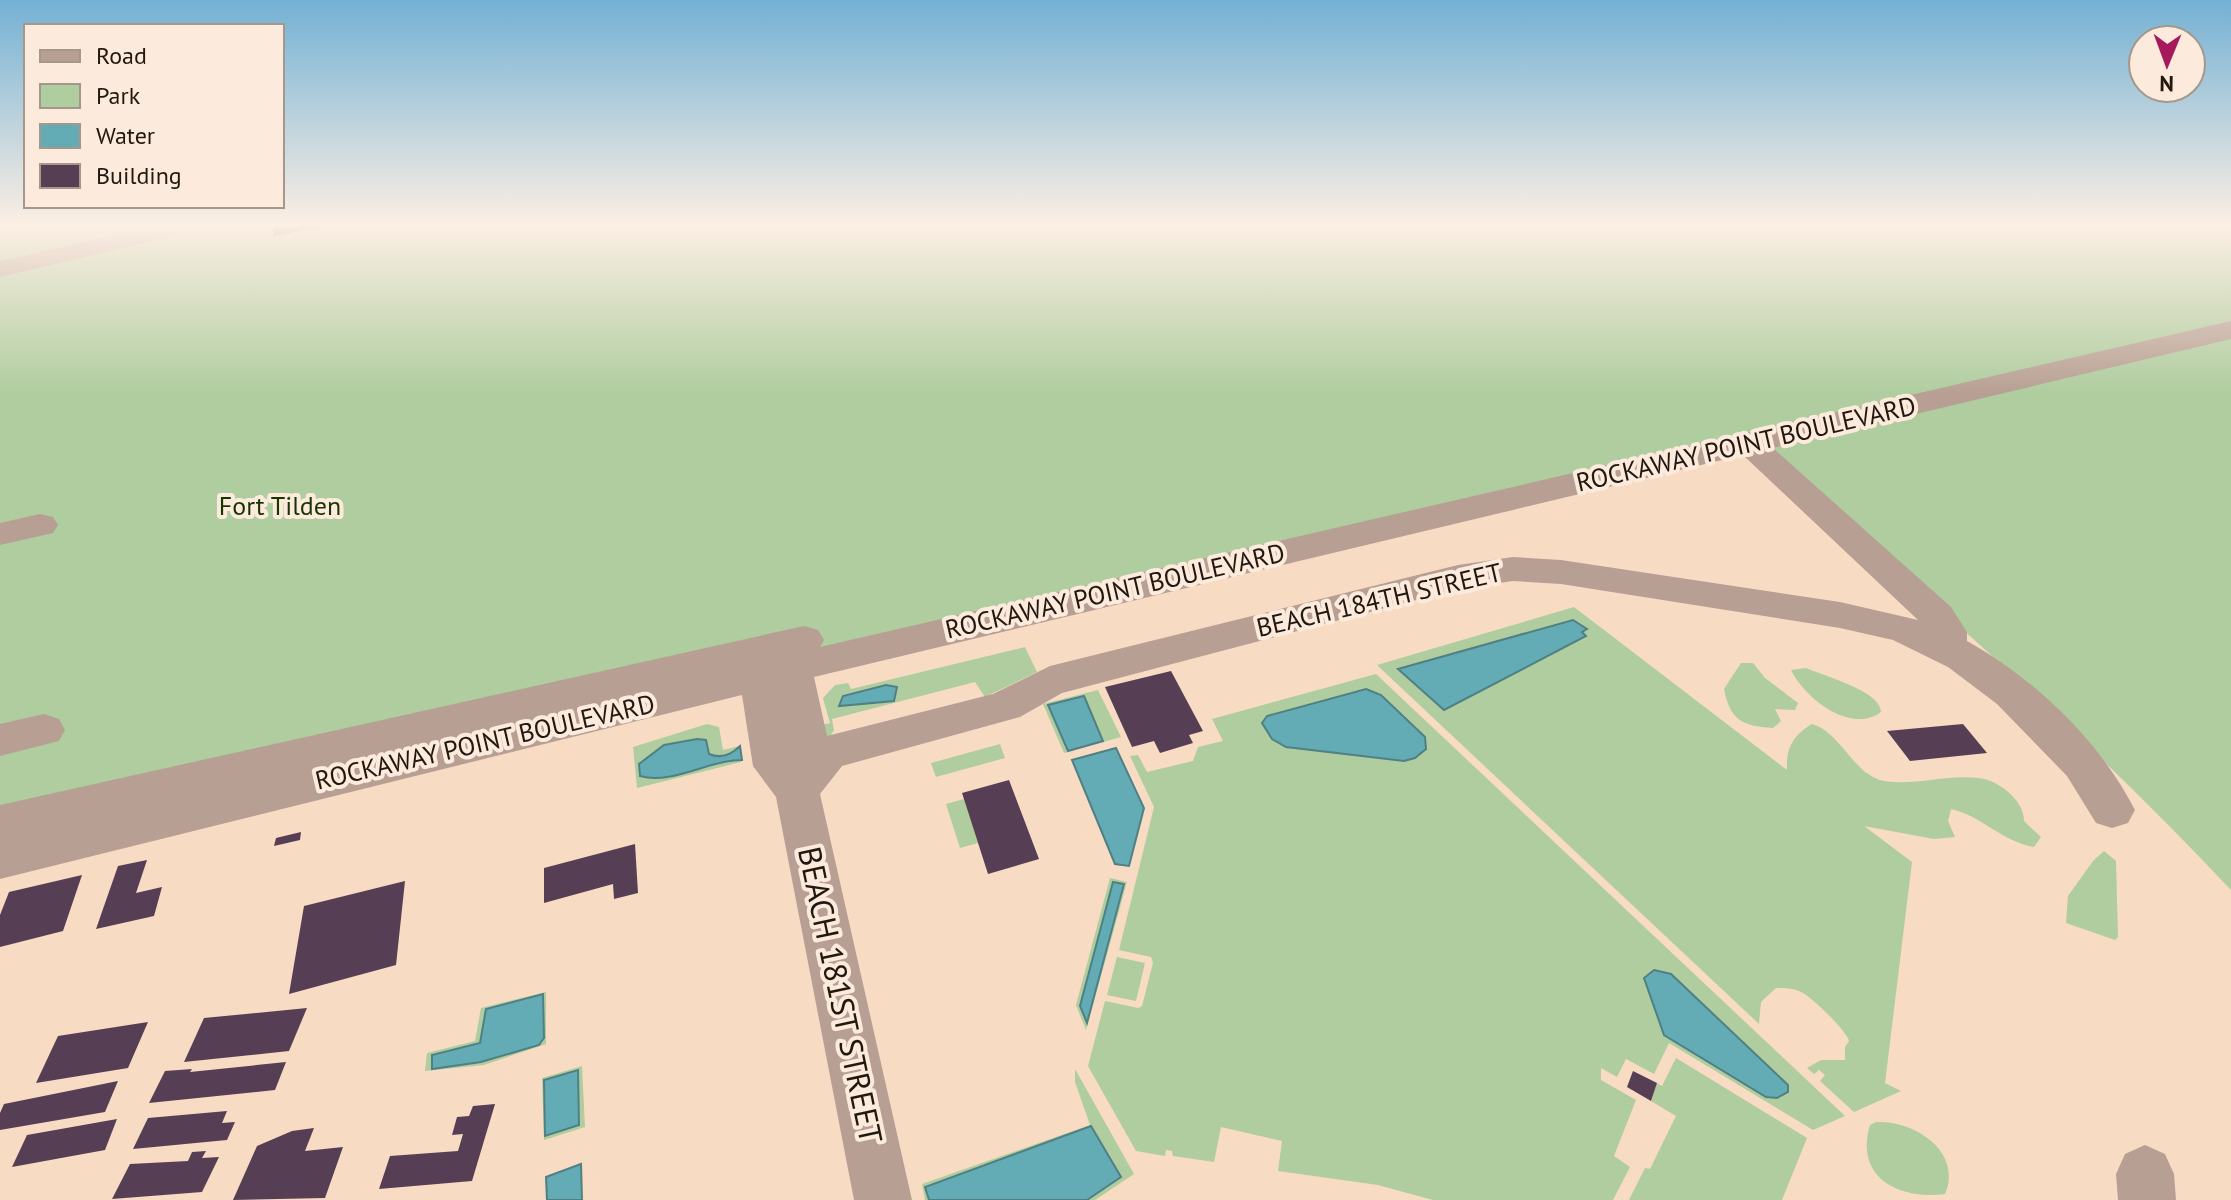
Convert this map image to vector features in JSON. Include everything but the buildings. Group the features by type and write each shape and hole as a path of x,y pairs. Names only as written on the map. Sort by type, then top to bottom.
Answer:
{"street":[{"name":"ROCKAWAY POINT BOULEVARD","path":"0,824 371,754 765,665 2231,316"},
{"name":"ROCKAWAY POINT BOULEVARD","path":"1698,444 1749,443 2231,330"},
{"path":"1749,443 1937,616 1947,632 1948,648"},
{"path":"0,534 40,525"},
{"name":"BEACH 184TH STREET","path":"797,791 827,753 1005,706 1050,681 1485,572 1513,569 1561,572 1860,619 1913,633 1948,648 1976,666 2055,735 2092,774 2112,810"},
{"path":"765,665 741,703 760,783 797,791"},
{"name":"BEACH 181ST STREET","path":"765,665 808,746 797,791 883,1200"},
{"path":"0,740 44,730"},
{"name":"ROCKAWAY POINT BOULEVARD","path":"0,859 371,754"}],"green space":[{"name":"Fort Tilden","path":"0,282 2231,282 2231,890 2057,717 1755,442 0,859"},
{"path":"1574,607 1787,770 1792,744 1812,724 1832,736 1864,771 1884,781 1966,777 1994,783 2009,792 2020,806 2024,821 2041,837 2034,847 2022,844 1951,809 1948,821 1955,837 1934,839 1864,826 1912,862 1885,1083 1901,1091 1854,1112 1820,1081 1825,1075 1819,1070 1814,1074 1807,1068 1821,1060 1845,1060 1845,1047 1849,1041 1847,1036 1820,1007 1798,991 1776,988 1761,1002 1759,1024 1377,665"},
{"path":"1025,647 1037,672 985,697 975,682 832,719 834,730 829,738 813,727 830,723 823,698 835,685 848,683 851,689"},
{"path":"1741,663 1753,663 1765,678 1798,703 1795,710 1775,709 1781,721 1773,728 1745,723 1730,708 1724,689"},
{"path":"1806,668 1862,691 1879,704 1881,712 1869,718 1856,719 1829,710 1806,691 1791,670"},
{"path":"1376,674 1845,1116 1813,1130 1669,1043 1654,1074 1626,1059 1617,1077 1601,1068 1601,1080 1636,1100 1614,1156 1630,1167 1613,1200 1433,1200 1378,1185 1278,1171 1282,1141 1221,1127 1214,1162 1173,1156 1172,1151 1166,1150 1165,1156 1136,1151 1088,1066 1105,1001 1138,1008 1142,1006 1153,963 1151,957 1119,950 1154,807 1130,756 1138,755 1147,772 1193,761 1198,747 1223,741 1212,719"},
{"path":"1098,690 1121,737 1064,753 1043,704"},
{"path":"707,724 719,727 723,750 740,746 741,762 637,788 633,747"},
{"path":"1000,744 1005,758 936,777 931,763"},
{"path":"964,799 978,843 960,848 946,804"},
{"path":"2104,851 2116,861 2118,937 2115,940 2066,923 2068,896"},
{"path":"1110,878 1127,882 1086,1030 1076,1005"},
{"path":"1117,957 1145,963 1136,1001 1107,995"},
{"path":"546,992 546,1044 484,1065 425,1071 427,1053 475,1041 481,1008"},
{"path":"1676,1058 1807,1138 1782,1200 1629,1200 1645,1168 1650,1169 1676,1116 1651,1101 1657,1083 1662,1086"},
{"path":"582,1066 585,1127 544,1140 542,1078"},
{"path":"1075,1069 1134,1174 1095,1200 925,1200 922,1184 1090,1125 1075,1082"},
{"path":"1876,1122 1906,1126 1932,1142 1947,1165 1949,1179 1945,1194 1912,1193 1884,1182 1868,1159 1870,1125"}],"water":[{"path":"1573,620 1587,629 1582,632 1586,636 1444,710 1398,669"},
{"path":"886,685 897,687 894,701 839,706 843,696"},
{"path":"1366,689 1381,695 1425,737 1426,749 1415,758 1404,761 1286,747 1272,739 1262,723 1267,716"},
{"path":"1084,696 1103,741 1068,751 1048,705"},
{"path":"706,740 709,754 718,756 726,755 740,746 742,760 678,775 640,776 639,764 664,745"},
{"path":"1116,748 1144,808 1129,866 1115,864 1072,760"},
{"path":"1113,882 1124,884 1087,1023 1080,1006"},
{"path":"1654,970 1671,974 1788,1085 1788,1092 1777,1098 1766,1097 1664,1035 1644,978"},
{"path":"543,994 544,1038 539,1045 481,1062 432,1069 432,1055 480,1043 486,1009"},
{"path":"578,1070 579,1125 545,1136 544,1080"},
{"path":"1091,1126 1121,1177 1087,1200 929,1200 925,1187"},
{"path":"581,1164 582,1200 547,1200 546,1177"}]}
